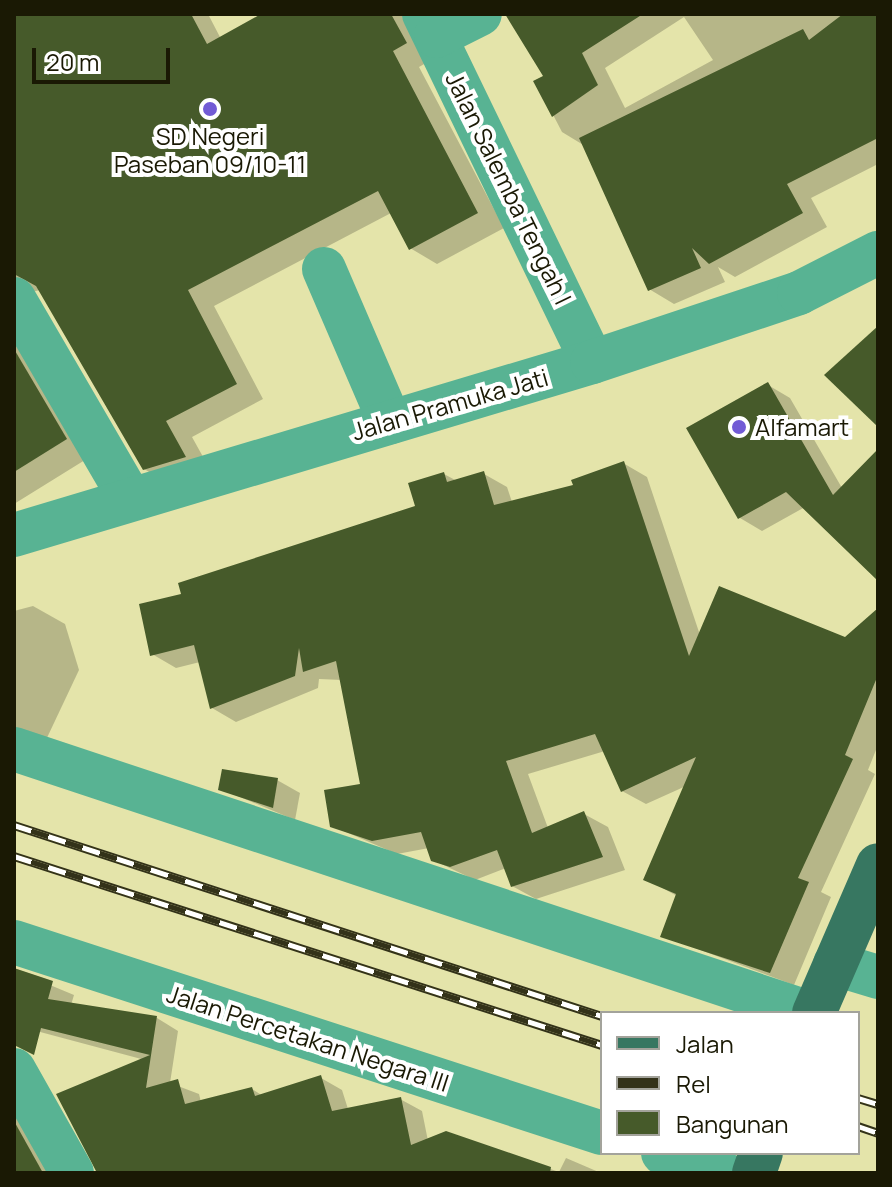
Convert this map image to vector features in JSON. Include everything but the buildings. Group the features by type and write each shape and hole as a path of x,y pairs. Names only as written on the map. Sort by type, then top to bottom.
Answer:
{"main road":[{"path":"813,1011 878,865"}],"street":[{"path":"430,25 480,14"},
{"name":"Jalan Salemba Tengah I","path":"430,25 592,362"},
{"name":"Jalan Pramuka Jati","path":"14,535 592,362 799,293 878,253"},
{"path":"324,269 390,422"},
{"path":"14,299 130,498"},
{"path":"14,749 806,1011"},
{"name":"Jalan Percetakan Negara III","path":"14,942 600,1132"},
{"path":"835,964 878,977"},
{"path":"15,1076 72,1173"},
{"path":"669,1155 723,1173"}],"railway":[{"path":"14,825 600,1015"},
{"path":"14,856 600,1044"},
{"path":"860,1099 878,1104"},
{"path":"860,1127 878,1133"}],"place":[{"name":"SD Negeri Paseban 09/10-11","path":"210,109"},
{"name":"Alfamart","path":"739,427"}]}
